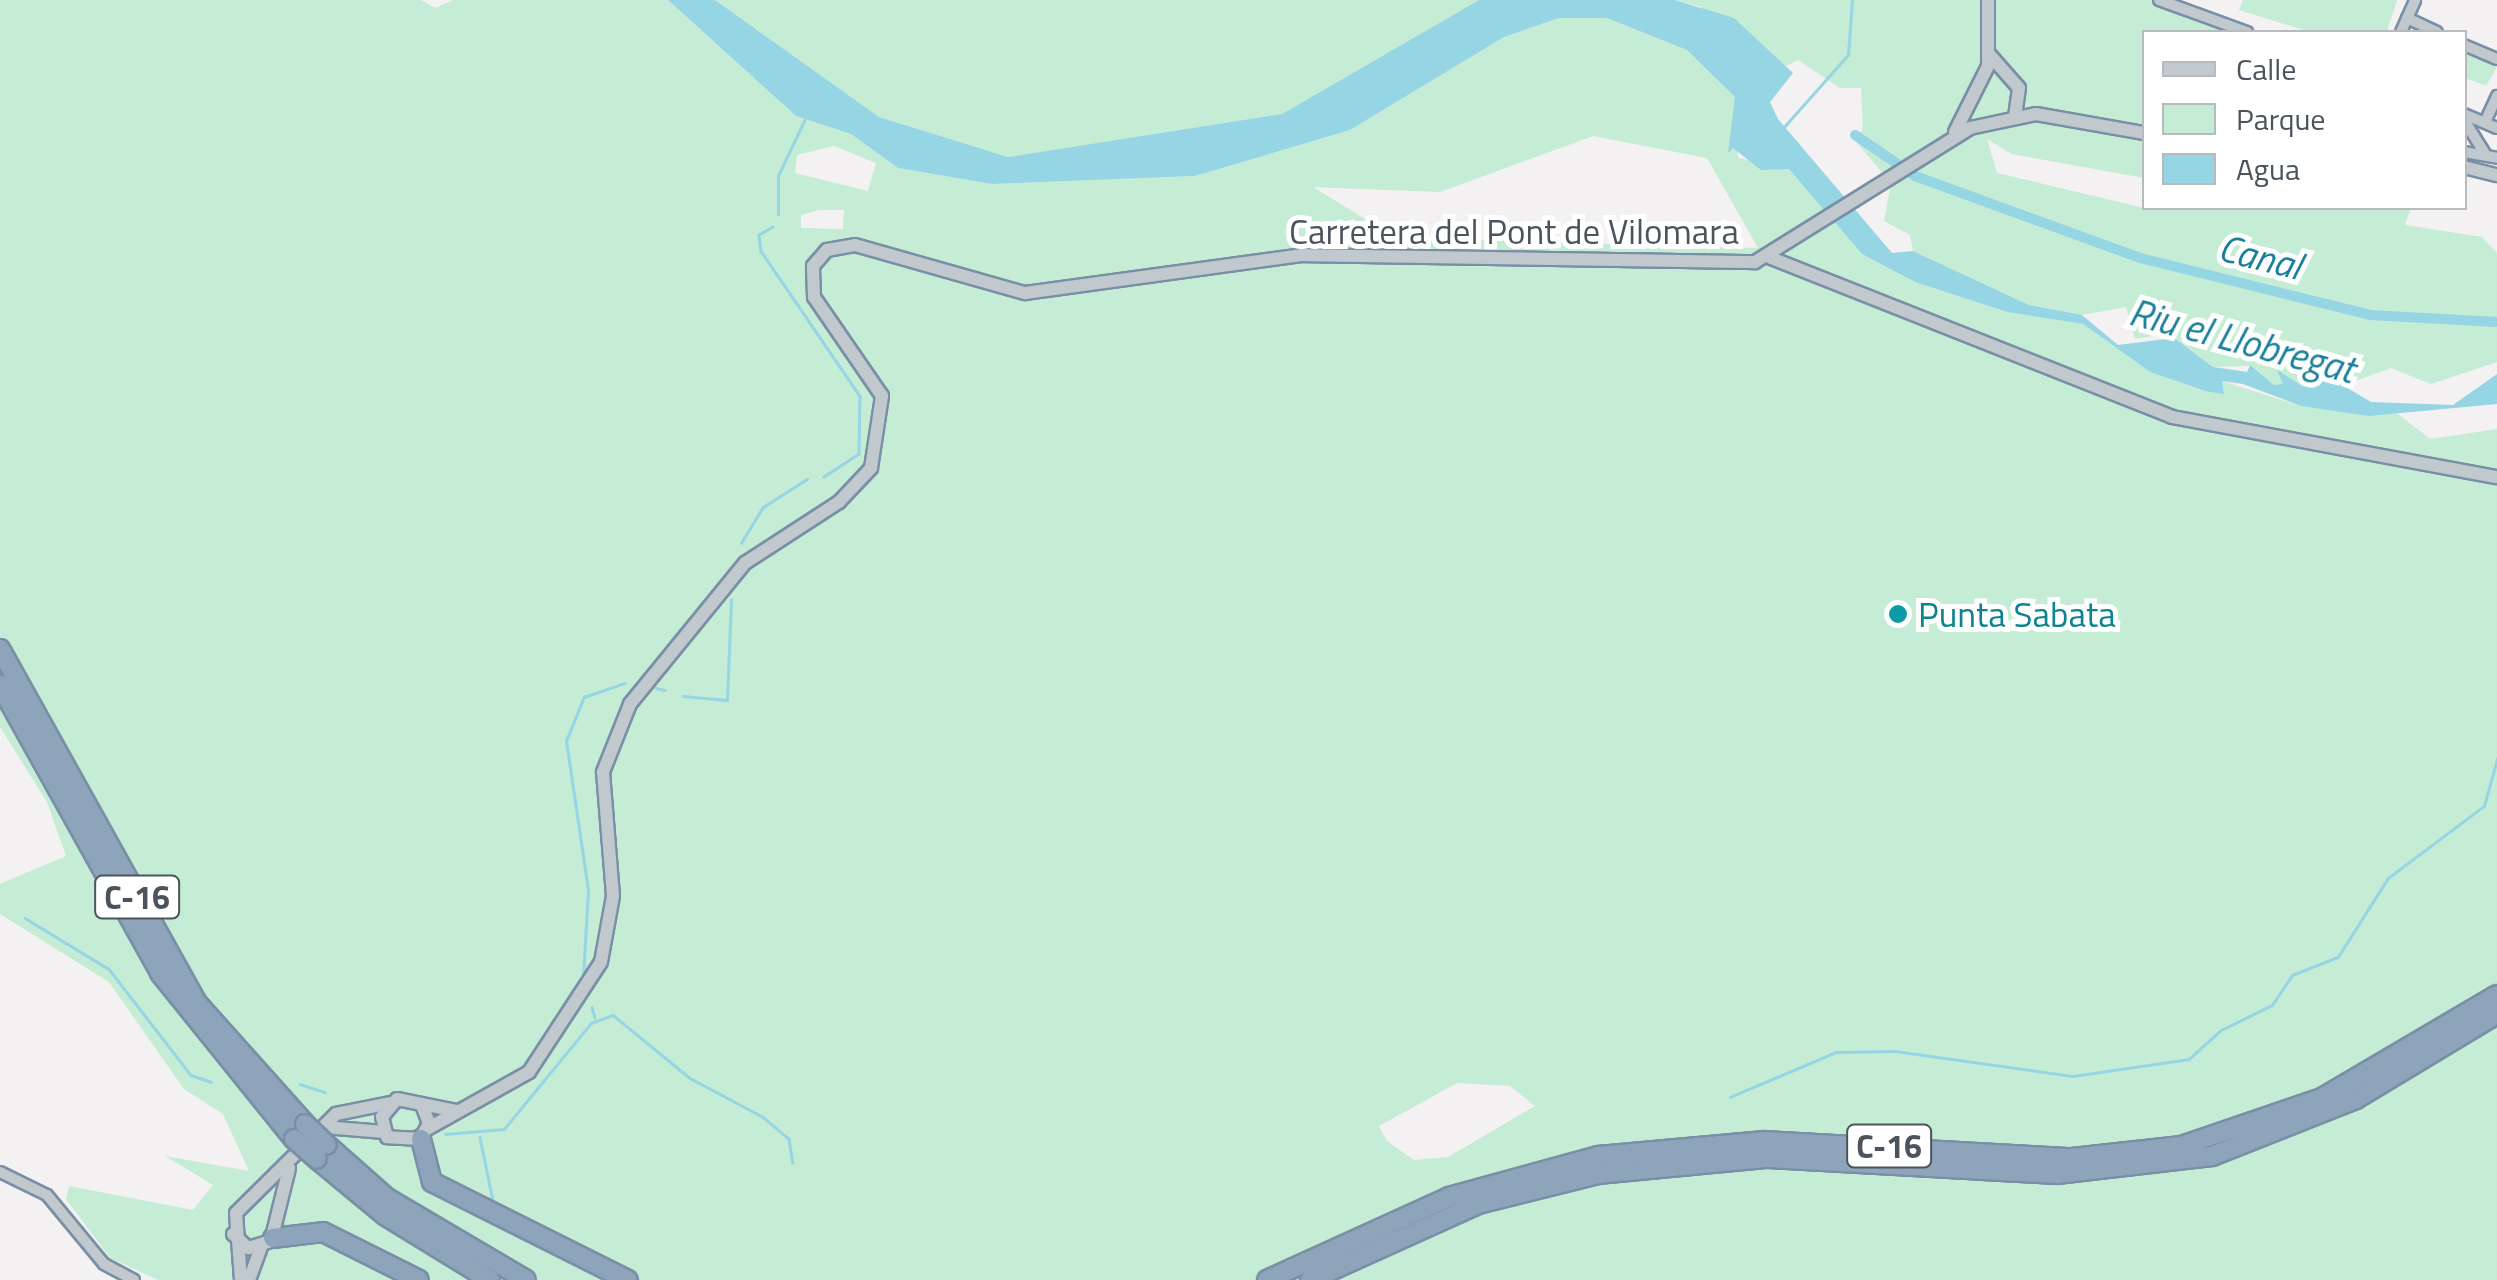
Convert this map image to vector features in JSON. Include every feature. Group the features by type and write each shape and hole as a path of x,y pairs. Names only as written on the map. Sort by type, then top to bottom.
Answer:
{"highway":[{"name":"C-16","path":"0,649 197,1003 313,1139 387,1198 526,1280"},
{"name":"C-16","path":"0,685 160,973 386,1216 490,1280"},
{"name":"C-16","path":"1267,1280 1449,1198 1598,1156 1764,1141 2072,1158 2181,1146 2322,1098 2497,995"},
{"name":"C-16","path":"1310,1280 1478,1204 1598,1174 1768,1158 2056,1174 2212,1156 2356,1099 2497,1014"},
{"path":"424,1134 432,1182 628,1280"},
{"path":"267,1243 323,1232 419,1280"}],"street":[{"path":"1950,138 1974,106 1984,80 1988,0"},
{"path":"2159,0 2242,30"},
{"path":"2402,30 2416,0"},
{"path":"2408,18 2433,30"},
{"path":"2467,46 2497,59"},
{"path":"1988,52 2022,97 2052,114"},
{"path":"1984,80 2006,77"},
{"path":"2485,122 2497,96"},
{"path":"2015,117 2022,97"},
{"path":"1974,106 1990,123"},
{"path":"1774,256 1909,163 1950,138 1990,123 2052,114 2142,132"},
{"path":"2467,118 2497,128"},
{"path":"2467,121 2491,156"},
{"path":"2467,168 2497,175"},
{"name":"Carretera del Pont de Vilomara","path":"424,1134 529,1072 601,962 614,896 602,772 630,704 745,563 839,502 879,450 882,396 812,288 827,250 855,245 1025,293 1302,256 1774,256"},
{"path":"1774,256 2172,417 2497,477"},
{"path":"384,1132 390,1104"},
{"path":"241,1280 234,1216 353,1106 422,1105 462,1111"},
{"path":"313,1139 384,1132 400,1145 424,1134 422,1105"},
{"path":"249,1280 267,1243 290,1164"},
{"path":"0,1172 46,1195 104,1264 134,1280"},
{"path":"249,1204 274,1218"},
{"path":"233,1234 267,1243"}],"green space":[{"path":"0,0 421,0 436,8 453,0 668,0 796,116 851,134 898,168 992,184 1195,176 1350,130 1504,37 1559,18 1607,18 1687,50 1735,97 1738,158 1789,168 1862,254 1915,282 2007,312 2083,324 2150,372 2204,391 2222,381 2301,406 2398,414 2430,439 2497,429 2497,1280 158,1280 110,1258 66,1199 69,1186 193,1210 213,1185 165,1156 249,1171 223,1114 184,1089 109,982 0,914 0,884 66,856 47,802 0,727","holes":["1593,136 1707,158 1758,248 1396,238 1313,187 1440,192","834,146 876,163 868,191 795,173 797,155","844,210 843,229 801,228 801,215","1457,1083 1510,1086 1535,1106 1448,1157 1414,1160 1387,1141 1379,1126"]},
{"path":"715,0 1479,0 1282,114 1008,157 879,117"},
{"path":"1675,0 2152,0 2232,30 2142,30 2142,125 2059,110 2057,125 2142,141 2142,178 2012,154 1987,139 1997,173 2142,210 2410,210 2405,225 2482,237 2497,253 2497,362 2431,384 2391,368 2338,387 2317,374 2304,387 2275,385 2250,366 2213,367 2158,335 2135,339 2126,307 2082,315 2029,305 1913,251 1910,235 1884,221 1891,183 1853,138 1863,130 1861,88 1840,88 1798,60 1786,66 1699,6"},
{"path":"2243,0 2397,0 2388,30 2304,30 2239,10"},
{"path":"2467,54 2497,67 2486,86 2467,79"}],"water":[{"path":"668,0 715,0 879,117 1008,157 1282,114 1479,0 1675,0 1734,18 1793,73 1770,102 1778,119 1892,253 1913,251 2029,305 2082,315 2118,345 2174,338 2213,367 2247,372 2250,365 2274,385 2283,384 2277,370 2304,387 2320,372 2371,402 2453,405 2497,374 2497,404 2369,416 2301,406 2243,384 2222,381 2224,394 2205,391 2150,372 2083,324 2007,312 1915,282 1862,254 1789,169 1761,170 1733,148 1728,153 1735,97 1687,50 1607,18 1559,18 1504,37 1350,130 1195,176 992,184 898,168 851,134 796,116"}],"waterway":[{"path":"1783,128 1848,55 1852,0"},
{"path":"778,215 778,176 805,119"},
{"name":"Canal","path":"1855,135 1915,176 2140,258 2370,315 2497,322"},
{"path":"773,227 759,235 761,251 860,396 859,454 824,477"},
{"path":"741,543 763,507 807,479"},
{"path":"683,696 727,700 731,600"},
{"path":"583,977 588,890 566,741 584,697 625,683"},
{"path":"656,688 665,690"},
{"path":"1730,1097 1836,1052 1895,1051 2073,1076 2189,1059 2221,1030 2272,1005 2292,975 2338,957 2388,878 2484,806 2497,759"},
{"path":"25,918 109,969 191,1075 211,1082"},
{"path":"592,1007 595,1018"},
{"path":"445,1134 504,1129 591,1023 613,1015 690,1078 763,1117 789,1139 793,1163"},
{"path":"300,1084 325,1092"},
{"path":"480,1137 493,1201"}],"place":[{"name":"Punta Sabata","path":"1898,614"}],"water label":[{"name":"Riu el Llobregat","path":"2242,341"}]}
